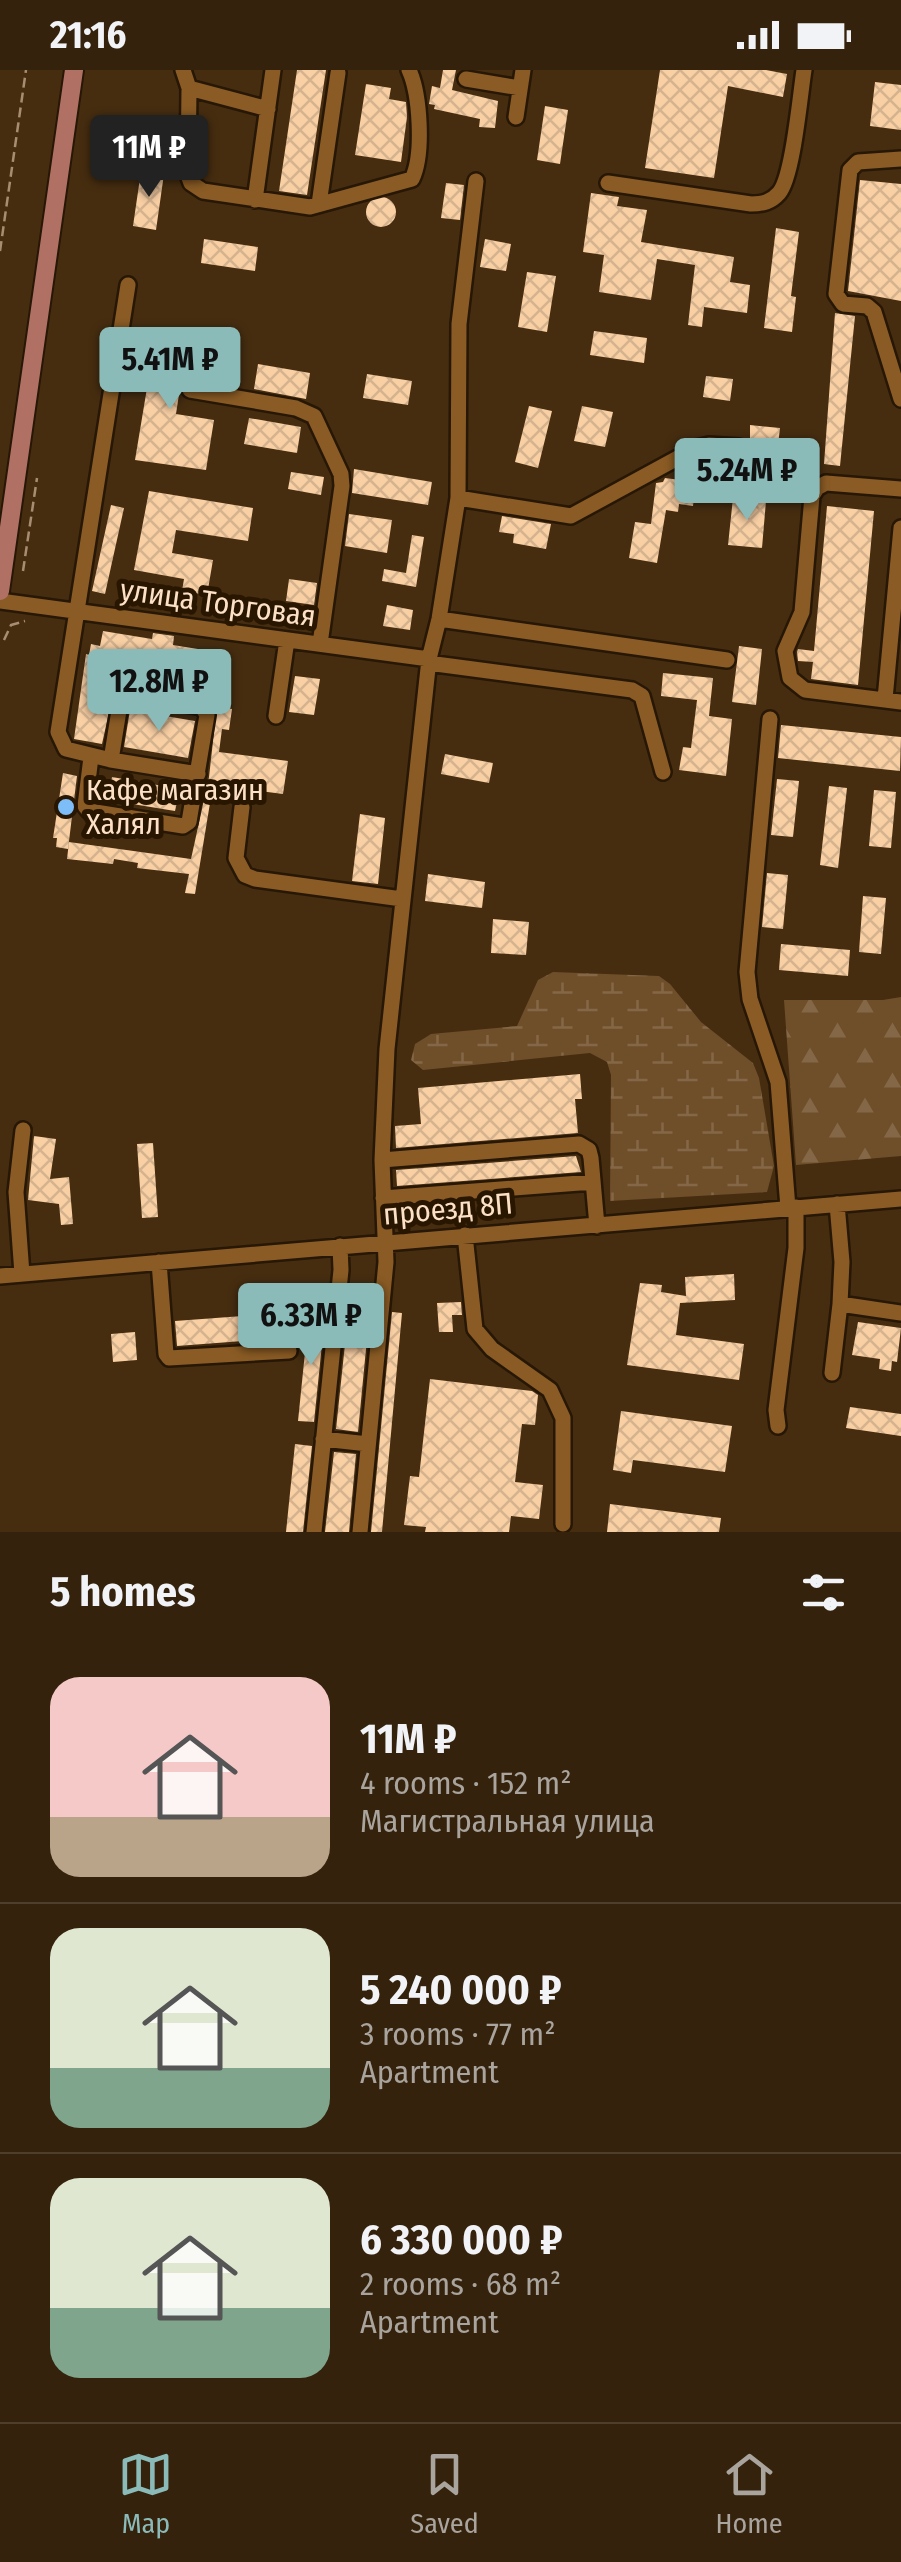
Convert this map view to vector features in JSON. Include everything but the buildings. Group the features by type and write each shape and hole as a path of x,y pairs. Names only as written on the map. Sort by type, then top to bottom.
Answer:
{"main road":[{"path":"0,591 74,70"}],"street":[{"path":"183,70 189,88 191,183 203,191 300,207 412,178 418,156 418,108 410,70"},
{"path":"255,200 273,70"},
{"path":"516,118 522,70"},
{"path":"608,183 751,204 772,200 786,182 804,70"},
{"path":"319,204 338,72"},
{"path":"466,80 520,88"},
{"path":"189,88 268,109"},
{"path":"901,160 858,162 850,170 836,294 843,304 867,306 874,312 901,399"},
{"path":"360,1532 385,1242 382,1160 387,1049 429,661 458,498 459,324 476,182"},
{"path":"128,285 58,732 66,748 90,757 198,774"},
{"path":"190,390 296,408 314,416 341,474 342,486 320,644"},
{"path":"458,498 571,516 696,448 739,448"},
{"path":"901,490 826,483 812,496 802,612 785,651 790,678 805,690 893,701 901,528"},
{"name":"улица Торговая","path":"0,601 632,690 642,696 663,772"},
{"path":"439,619 727,660"},
{"path":"276,716 287,640"},
{"path":"90,757 85,806 89,812 183,826 190,822 208,715 202,707 128,694 121,698 110,760"},
{"path":"770,719 746,972 750,999 778,1082 796,1248 776,1410 778,1426"},
{"path":"242,807 236,858 244,875 255,880 402,899"},
{"path":"22,1274 16,1192 23,1130"},
{"path":"382,1160 579,1144 589,1150 597,1226"},
{"path":"383,1198 593,1182"},
{"name":"проезд 8П","path":"0,1276 901,1199"},
{"path":"832,1373 842,1262 838,1204"},
{"path":"465,1235 475,1329 492,1349 550,1390 564,1418 563,1524"},
{"path":"314,1532 341,1270 340,1246"},
{"path":"159,1262 169,1358 290,1351"},
{"path":"840,1304 901,1314"},
{"path":"323,1439 368,1444"}],"path":[{"path":"0,251 26,70"},
{"path":"23,570 37,478"},
{"path":"4,640 11,624 25,620"}],"green space":[{"path":"553,972 659,976 701,1022 753,1063 774,1166 767,1192 610,1201 611,1075 607,1062 590,1053 423,1070 411,1060 415,1044 431,1034 517,1026 538,980"},
{"path":"901,997 901,1156 796,1165 784,1000"}],"place":[{"name":"Кафе магазин Халял","path":"66,807"}]}
